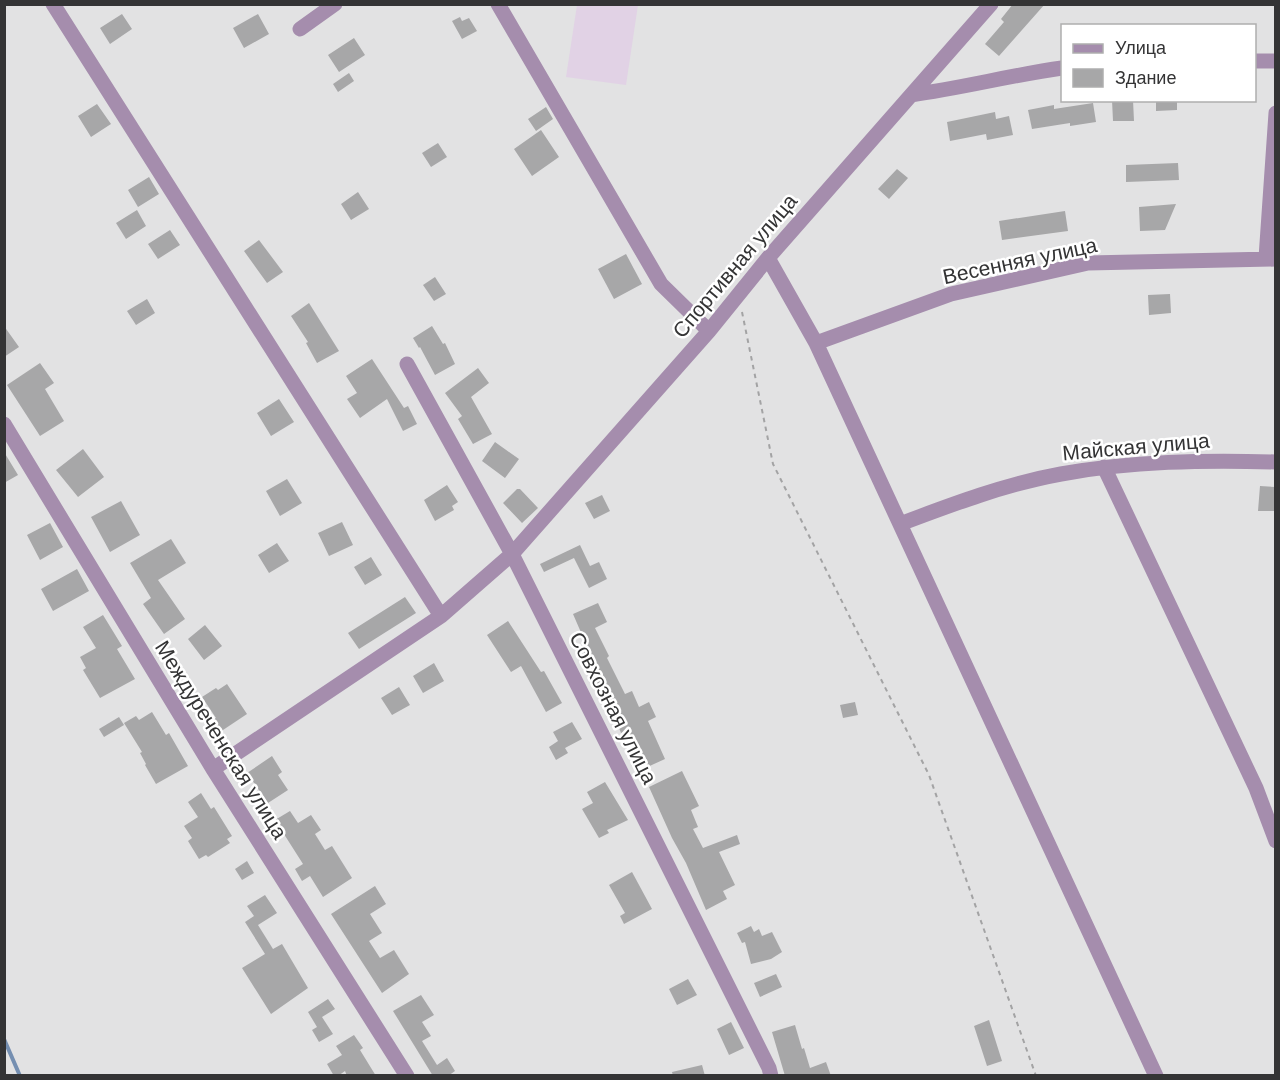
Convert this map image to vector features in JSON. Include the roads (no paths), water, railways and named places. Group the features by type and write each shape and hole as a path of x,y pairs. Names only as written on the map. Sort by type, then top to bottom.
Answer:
{"street":[{"path":"53,4 441,616"},
{"path":"300,29 335,4"},
{"name":"Спортивная улица","path":"213,769 441,616 512,554 709,331 768,258 991,4"},
{"path":"500,5 661,284 709,331"},
{"path":"1256,60 1275,61"},
{"path":"911,95 961,88 1061,68"},
{"path":"1271,258 1275,113"},
{"path":"768,258 816,343 1156,1076"},
{"name":"Весенняя улица","path":"816,343 951,294 1088,263 1271,258"},
{"name":"Совхозная улица","path":"407,364 512,554 770,1068 771,1076"},
{"name":"Междуреченская улица","path":"4,424 213,769 407,1076"},
{"name":"Майская улица","path":"900,524 968,499 1060,474 1157,462 1275,462"},
{"path":"1104,467 1256,788 1275,841"}],"waterway":[{"path":"4,1039 20,1076"}]}
